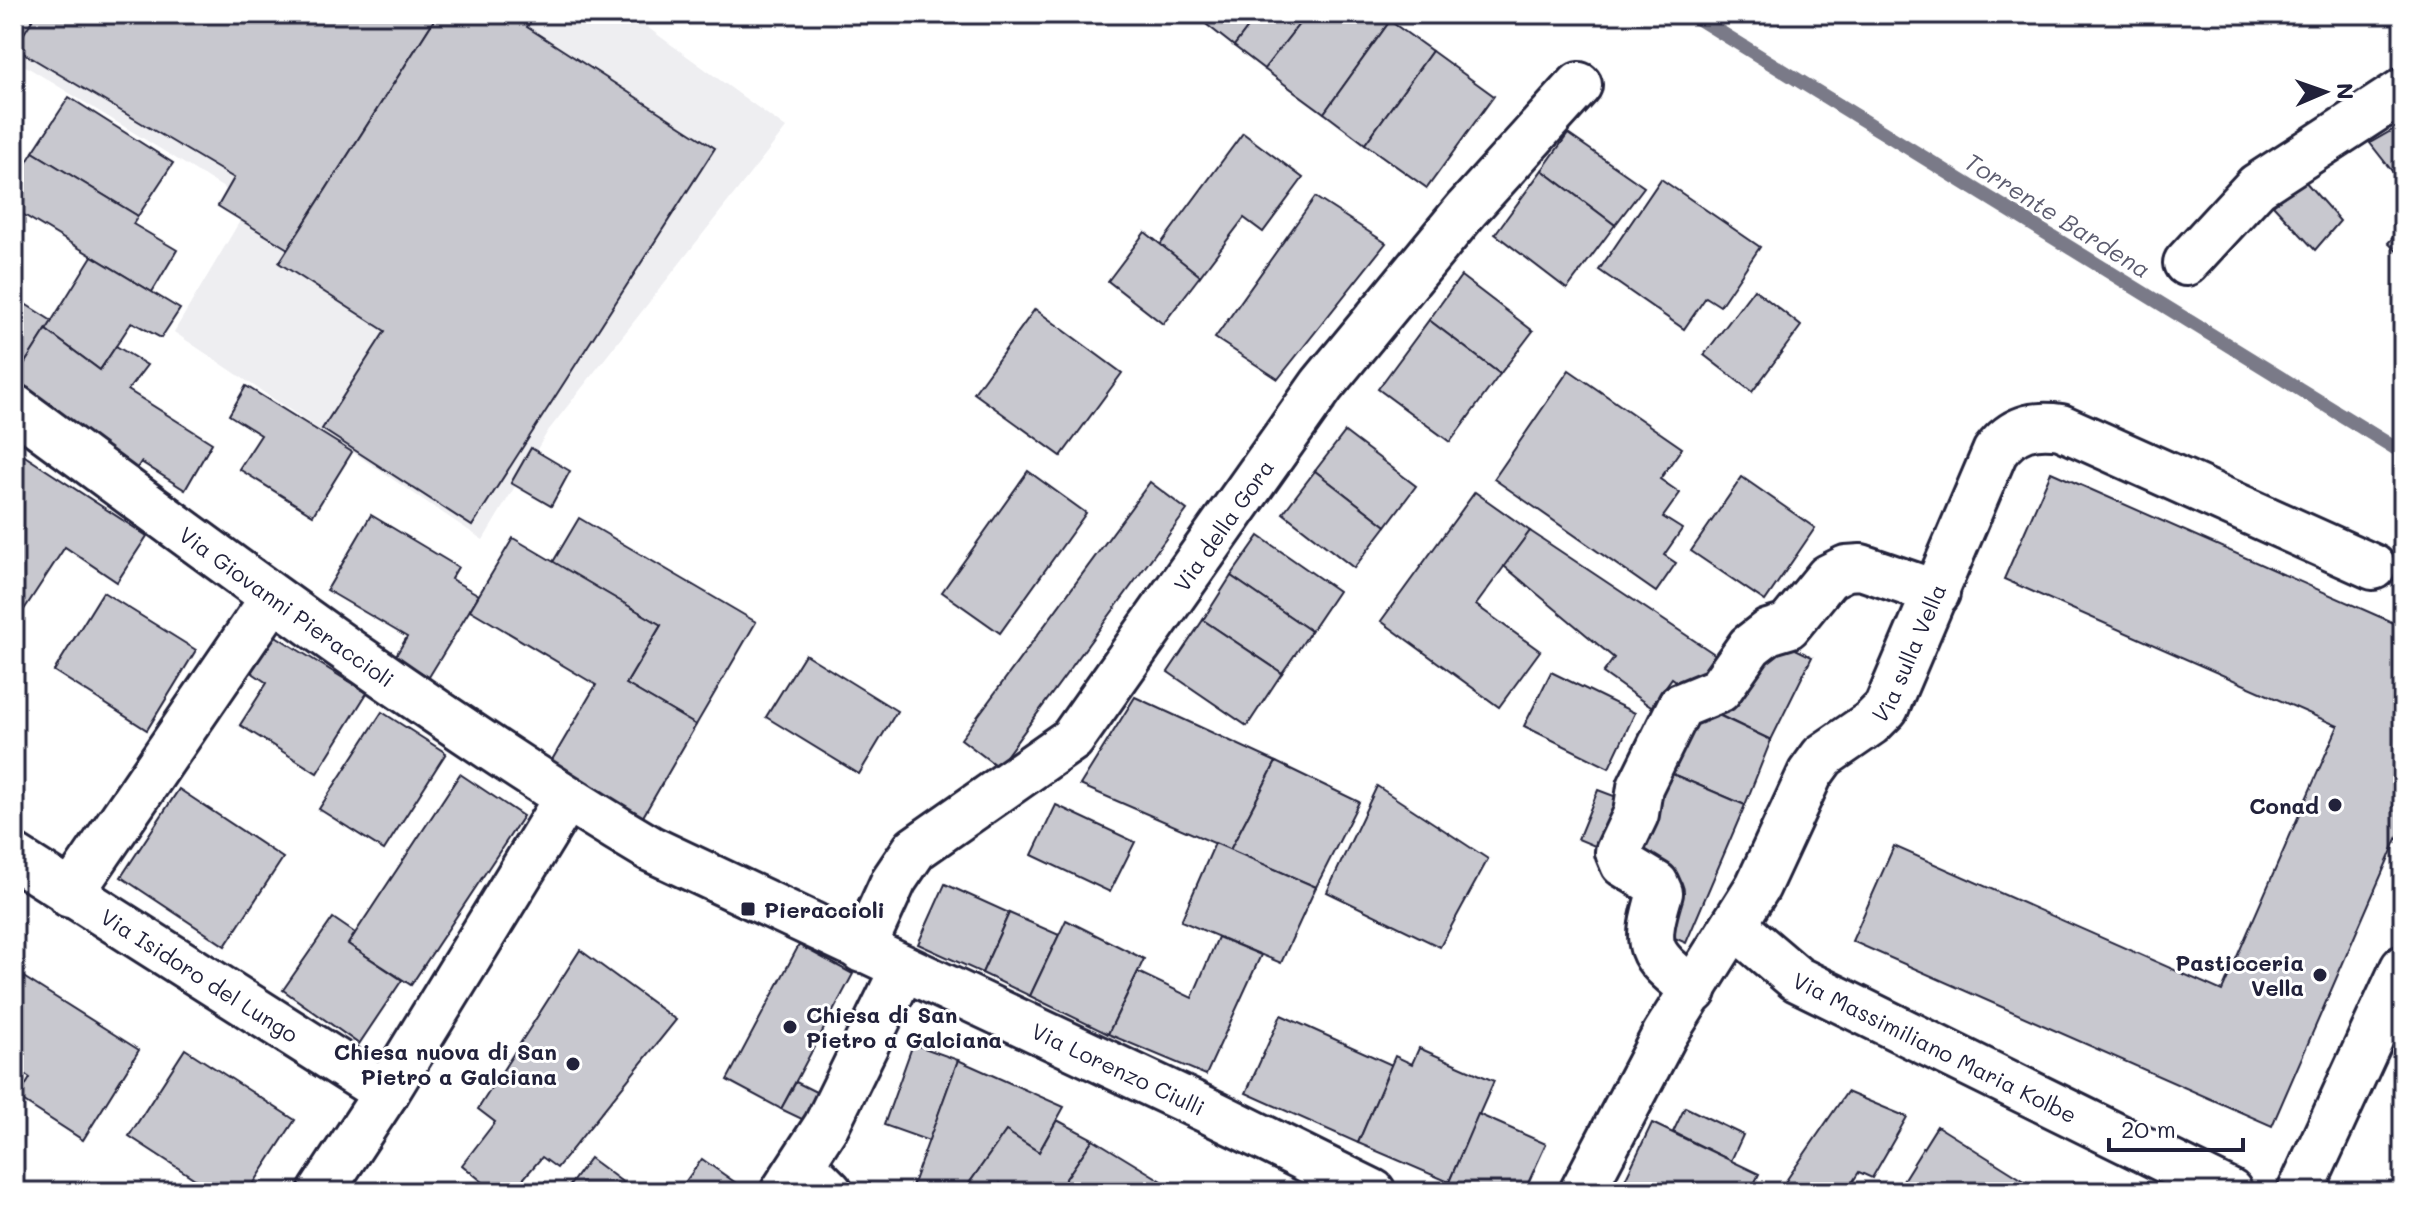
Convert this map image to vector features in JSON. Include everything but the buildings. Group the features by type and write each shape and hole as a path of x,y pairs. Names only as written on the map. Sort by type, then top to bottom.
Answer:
{"street":[{"name":"Via della Gora","path":"862,950 894,880 915,849 1072,739 1322,385 1466,210 1579,85"},
{"path":"2186,263 2257,186 2403,91"},
{"name":"Via Giovanni Pieraccioli","path":"14,407 273,598 566,799 693,872 862,950"},
{"name":"Via sulla Vella","path":"1582,1192 1665,1034 1736,927 1810,774 1823,756 1871,723 1886,708 1995,452 2006,437 2039,424 2061,427 2373,567"},
{"path":"1694,991 1656,958 1649,930 1660,893 1656,884 1623,864 1618,852 1636,814 1640,787 1680,706 1719,690 1750,646 1768,632 1788,626 1828,577 1846,568 1861,567 1937,593"},
{"path":"70,895 273,598"},
{"path":"321,1192 386,1093 566,799"},
{"name":"Via Isidoro del Lungo","path":"14,857 386,1093"},
{"name":"Via Massimiliano Maria Kolbe","path":"1736,927 1797,979 2230,1192"},
{"name":"Via Lorenzo Ciulli","path":"862,950 1213,1113 1373,1192"},
{"path":"2300,1192 2403,968"},
{"path":"805,1183 826,1126 903,969"}],"shaded area":[{"path":"14,14 629,14 786,128 548,431 483,540 174,332 250,204 14,59"}],"waterway":[{"name":"Torrente Bardena","path":"1691,14 2403,453"}],"place":[{"name":"Conad","path":"2335,805"},
{"name":"Pieraccioli","path":"748,909"},
{"name":"Pasticceria Vella","path":"2320,975"},
{"name":"Chiesa di San Pietro a Galciana","path":"790,1027"},
{"name":"Chiesa nuova di San Pietro a Galciana","path":"573,1064"}]}
